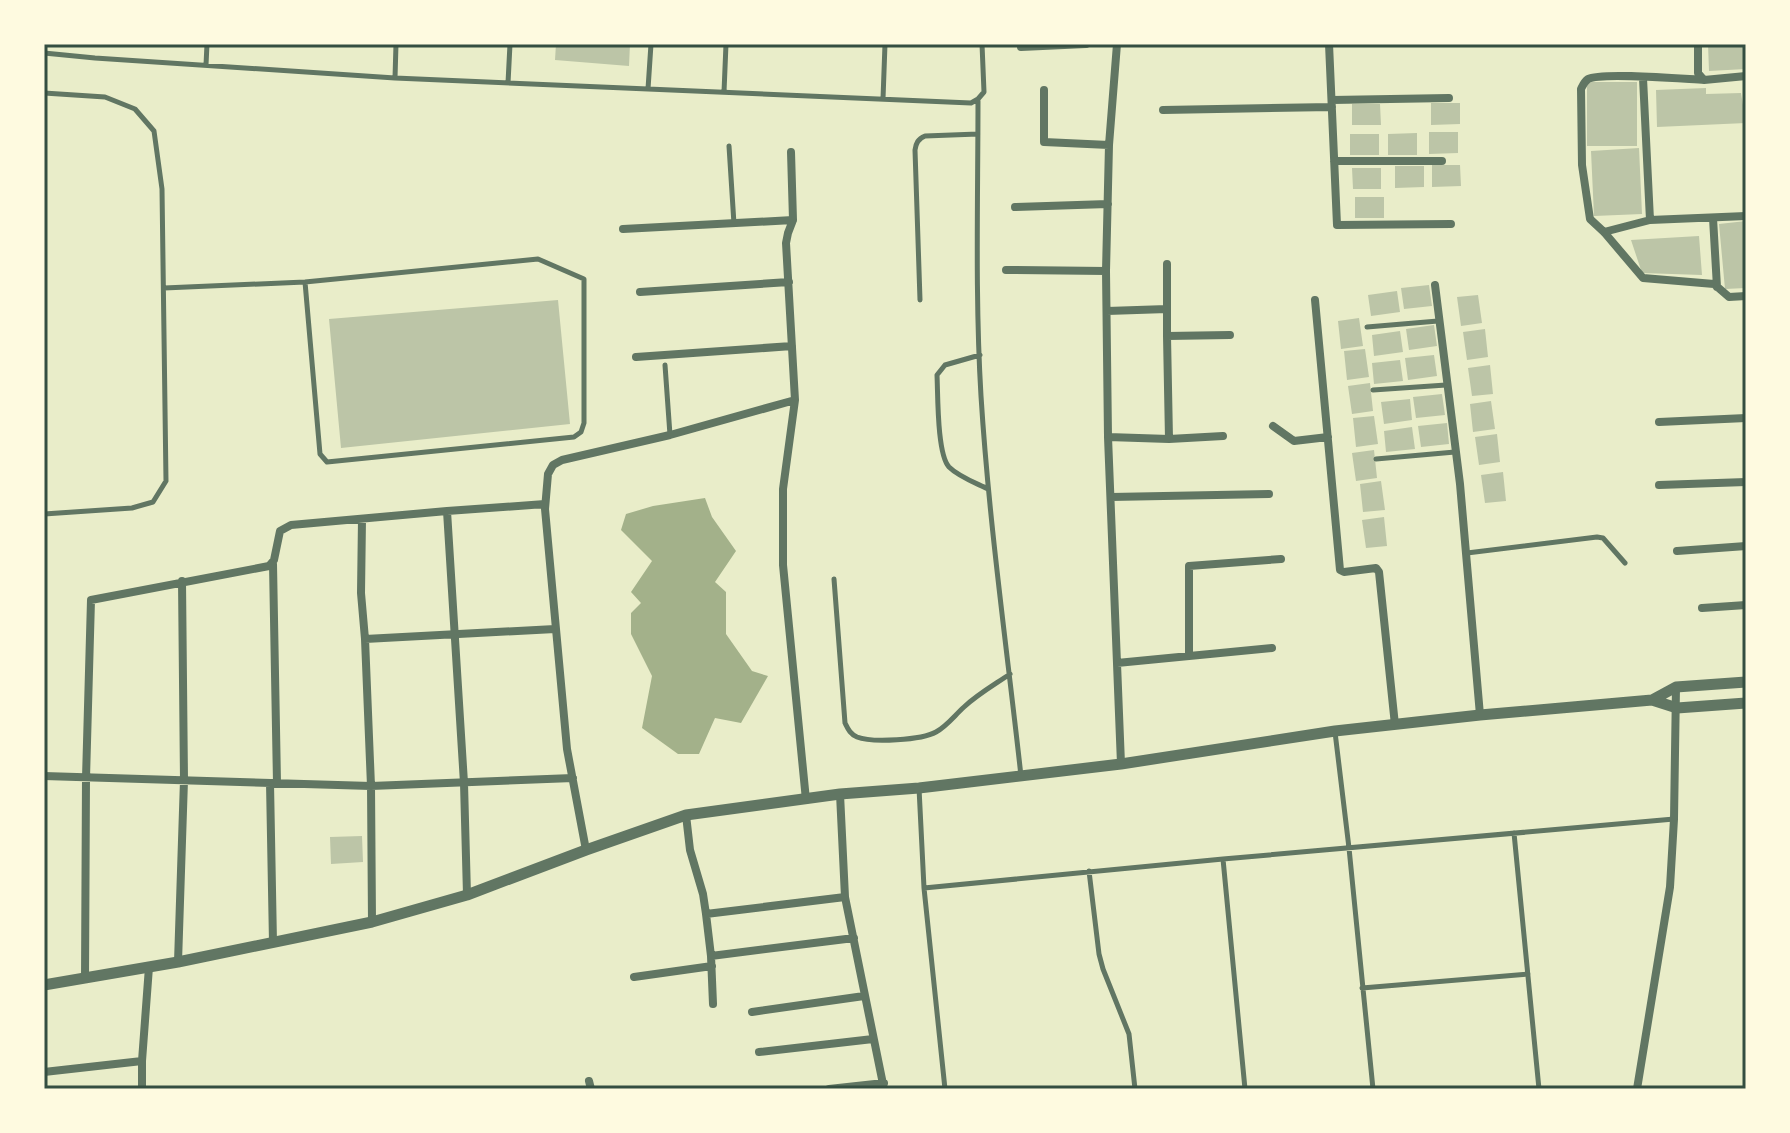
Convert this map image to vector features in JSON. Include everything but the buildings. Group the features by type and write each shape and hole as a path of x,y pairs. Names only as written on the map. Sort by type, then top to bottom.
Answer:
{"street":[{"path":"1021,47 1086,44"},
{"path":"1117,44 1109,145 1106,271 1108,437 1121,764"},
{"path":"1329,44 1337,225 1451,224"},
{"path":"1698,44 1698,73 1704,80"},
{"path":"1746,76 1704,80 1610,76 1585,81 1581,89 1582,165 1590,219 1643,278 1714,284 1729,297 1746,296"},
{"path":"1643,78 1650,220"},
{"path":"1044,90 1044,142 1109,145"},
{"path":"1163,110 1449,98"},
{"path":"791,152 793,220 786,243 795,400 783,489 783,565 806,800"},
{"path":"1334,161 1442,161"},
{"path":"1015,207 1108,204"},
{"path":"1604,232 1650,220 1746,216"},
{"path":"1713,218 1717,287"},
{"path":"623,229 793,220"},
{"path":"1167,264 1169,439"},
{"path":"1006,270 1106,271"},
{"path":"640,292 789,282"},
{"path":"1435,285 1466,553 1480,715"},
{"path":"1315,300 1340,570 1376,568 1379,572 1395,725"},
{"path":"1107,311 1167,309"},
{"path":"1167,336 1230,335"},
{"path":"636,357 792,346"},
{"path":"586,850 567,749 545,504 548,474 553,465 562,460 670,435 795,400"},
{"path":"1659,422 1746,418"},
{"path":"1273,426 1294,441 1328,437"},
{"path":"1108,437 1169,439 1223,436"},
{"path":"1659,485 1746,482"},
{"path":"1111,497 1269,494"},
{"path":"273,943 273,564 280,531 291,525 545,504"},
{"path":"447,511 464,783 467,895"},
{"path":"362,519 361,593 371,786 372,922"},
{"path":"1677,551 1746,546"},
{"path":"1189,656 1189,566 1281,559"},
{"path":"85,979 91,600 273,564"},
{"path":"178,962 184,780 182,581"},
{"path":"1702,608 1746,605"},
{"path":"365,639 555,629"},
{"path":"1117,663 1272,648"},
{"path":"1652,700 1676,687 1746,682"},
{"path":"1637,1089 1670,887 1676,687"},
{"path":"44,985 178,962 372,922 467,895 686,815 840,794 919,788 1121,764 1335,731 1480,715 1652,700 1677,708 1746,703"},
{"path":"44,776 371,786 573,778"},
{"path":"829,1089 884,1086 845,897 840,794"},
{"path":"686,815 690,850 706,914 713,1004"},
{"path":"706,914 845,897"},
{"path":"711,956 854,938"},
{"path":"634,977 712,966"},
{"path":"142,1089 149,967"},
{"path":"752,1012 864,996"},
{"path":"759,1052 873,1039"},
{"path":"44,1072 142,1061"}],"lane":[{"path":"206,65 207,44"},
{"path":"395,78 396,44"},
{"path":"508,83 510,44"},
{"path":"648,89 651,44"},
{"path":"724,92 726,44"},
{"path":"883,99 885,44"},
{"path":"44,53 395,78 971,103 984,92 982,44"},
{"path":"44,93 105,97 135,109 154,131 162,189 166,481 153,502 132,508 44,514"},
{"path":"978,99 977,308 989,490 1021,776"},
{"path":"920,300 917,142 925,136 978,134"},
{"path":"729,146 734,224"},
{"path":"164,288 305,282 538,259 584,279 584,423 581,432 574,437 327,462 320,454 305,282"},
{"path":"1367,327 1438,321"},
{"path":"980,355 945,365 937,375 941,446 950,468 989,490"},
{"path":"665,365 670,435"},
{"path":"1373,390 1446,385"},
{"path":"1376,459 1455,452"},
{"path":"1466,553 1597,537 1603,538 1625,563"},
{"path":"834,579 845,723 849,732 856,737 871,740 934,734 975,698 1010,674"},
{"path":"1335,731 1373,1089"},
{"path":"919,788 924,888 945,1089"},
{"path":"924,888 1674,819"},
{"path":"1514,833 1539,1089"},
{"path":"1223,859 1245,1089"},
{"path":"1089,871 1099,954 1129,1034 1135,1089"},
{"path":"1362,988 1528,974"}],"shaded area":[{"path":"705,498 712,517 736,551 715,582 726,592 726,634 752,671 768,676 741,723 715,718 699,754 678,754 642,728 652,676 631,634 631,613 641,603 631,592 652,561 621,530 626,514 653,506"}]}
